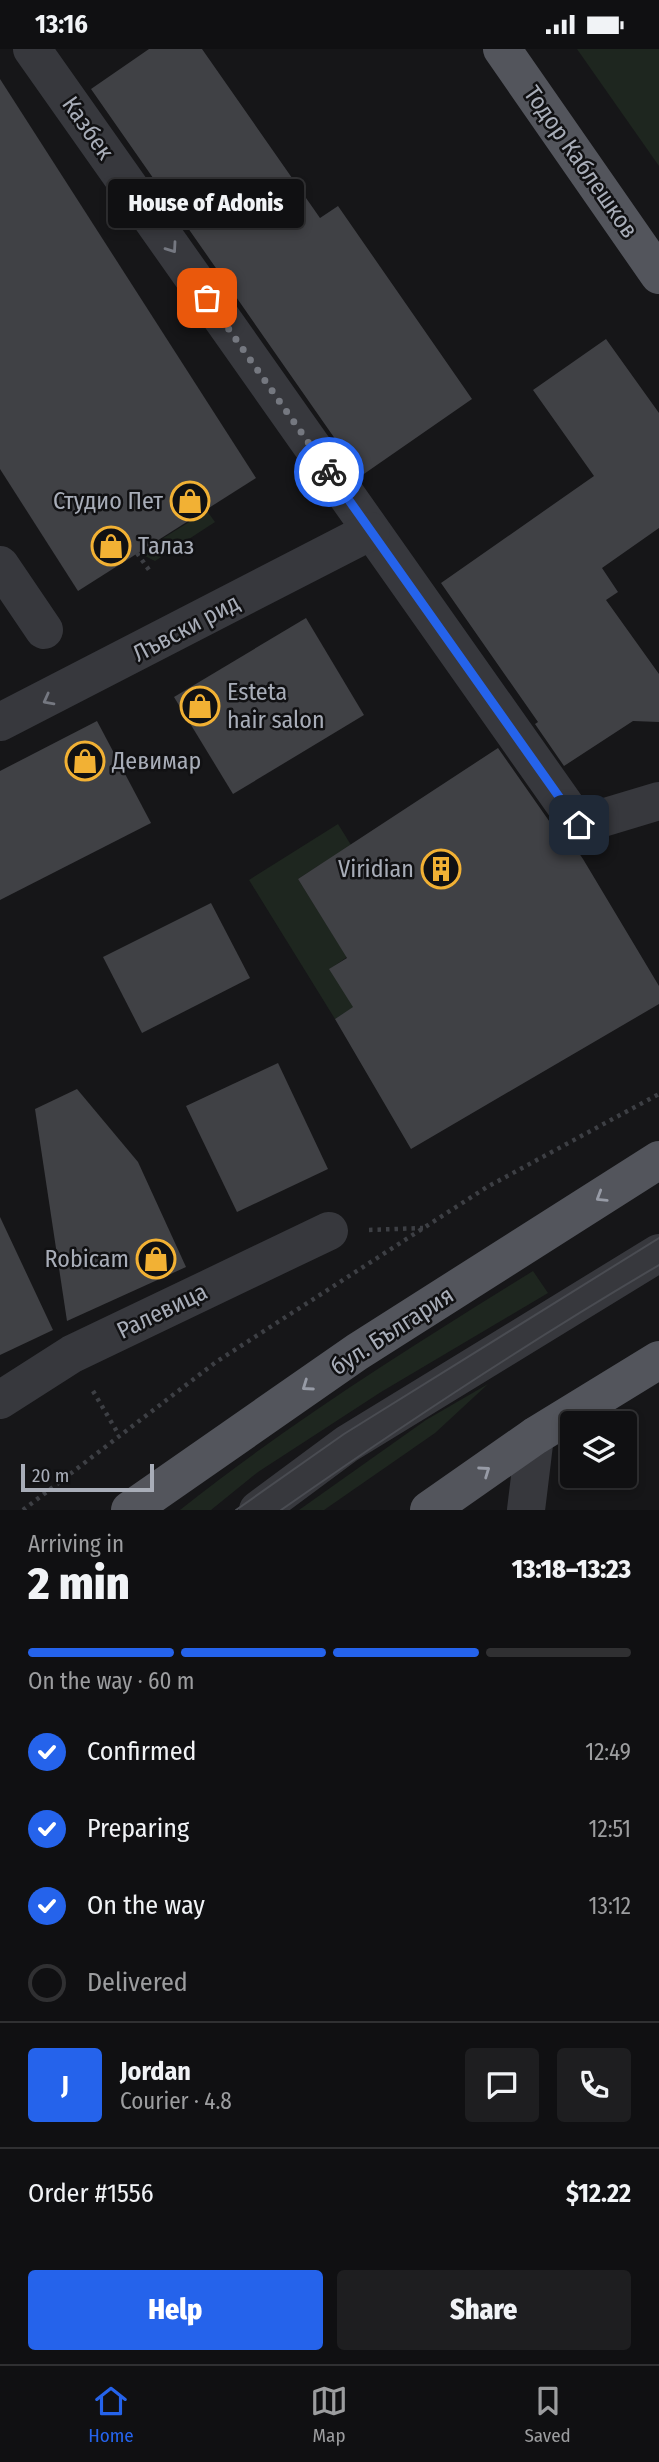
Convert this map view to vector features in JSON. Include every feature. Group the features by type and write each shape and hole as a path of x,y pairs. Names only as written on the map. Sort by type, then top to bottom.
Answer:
{"main road":[{"name":"Тодор Каблешков","path":"502,49 659,275"},
{"name":"бул. България","path":"130,1510 357,1352 659,1160"},
{"path":"429,1510 535,1436 659,1360"}],"street":[{"name":"Казбек","path":"32,49 579,825 659,800"},
{"name":"Лъвски рид","path":"0,722 371,531"},
{"path":"0,565 44,630"},
{"name":"Ралевица","path":"0,1400 72,1354 329,1231"},
{"path":"258,1510 348,1444 659,1253"},
{"path":"526,1510 535,1436"}],"path":[{"path":"137,553 149,570"},
{"path":"23,1510 216,1362 487,1187 659,1094"},
{"path":"329,1231 424,1228"},
{"path":"72,1354 119,1435"}],"shaded area":[{"path":"577,49 659,49 659,166"},
{"path":"207,511 215,522 155,561 145,556 144,550"},
{"path":"338,824 351,845 298,879 347,957 330,969 519,902 335,1019 249,880"},
{"path":"533,1271 548,1293 381,1392 258,1472 211,1510 180,1510 309,1415"},
{"path":"488,1384 435,1433 324,1510 299,1510 426,1420"}],"building":[{"path":"149,49 202,49 320,218 338,206 472,399 361,476 91,89"},
{"path":"0,79 256,478 78,591 0,469"},
{"path":"606,339 659,413 659,528 602,568 618,592 606,600 659,674 659,722 633,721 564,766 535,724 538,722 441,583 594,476 533,390"},
{"path":"306,618 364,715 233,794 174,697"},
{"path":"97,721 151,823 0,900 0,771"},
{"path":"498,748 561,838 574,846 583,859 659,986 659,1004 411,1149 335,1019 353,1007 329,969 347,958 298,879"},
{"path":"211,903 250,978 142,1033 103,957"},
{"path":"278,1063 328,1169 237,1212 186,1106"},
{"path":"77,1089 138,1162 186,1267 67,1321 35,1109"},
{"path":"0,1217 53,1330 0,1355"}],"tram line":[{"path":"236,1510 344,1434 659,1238"},
{"path":"281,1510 468,1384 659,1265"}],"way so far":[{"path":"207,298 329,472"}],"place":[{"name":"House of Adonis","path":"207,298"},
{"name":"Студио Пет","path":"190,501"},
{"name":"Талаз","path":"111,546"},
{"name":"Esteta hair salon","path":"200,706"},
{"name":"Девимар","path":"85,761"},
{"name":"Viridian","path":"441,869"},
{"name":"Robicam","path":"156,1259"}],"route":[{"path":"329,472 579,825"}]}
